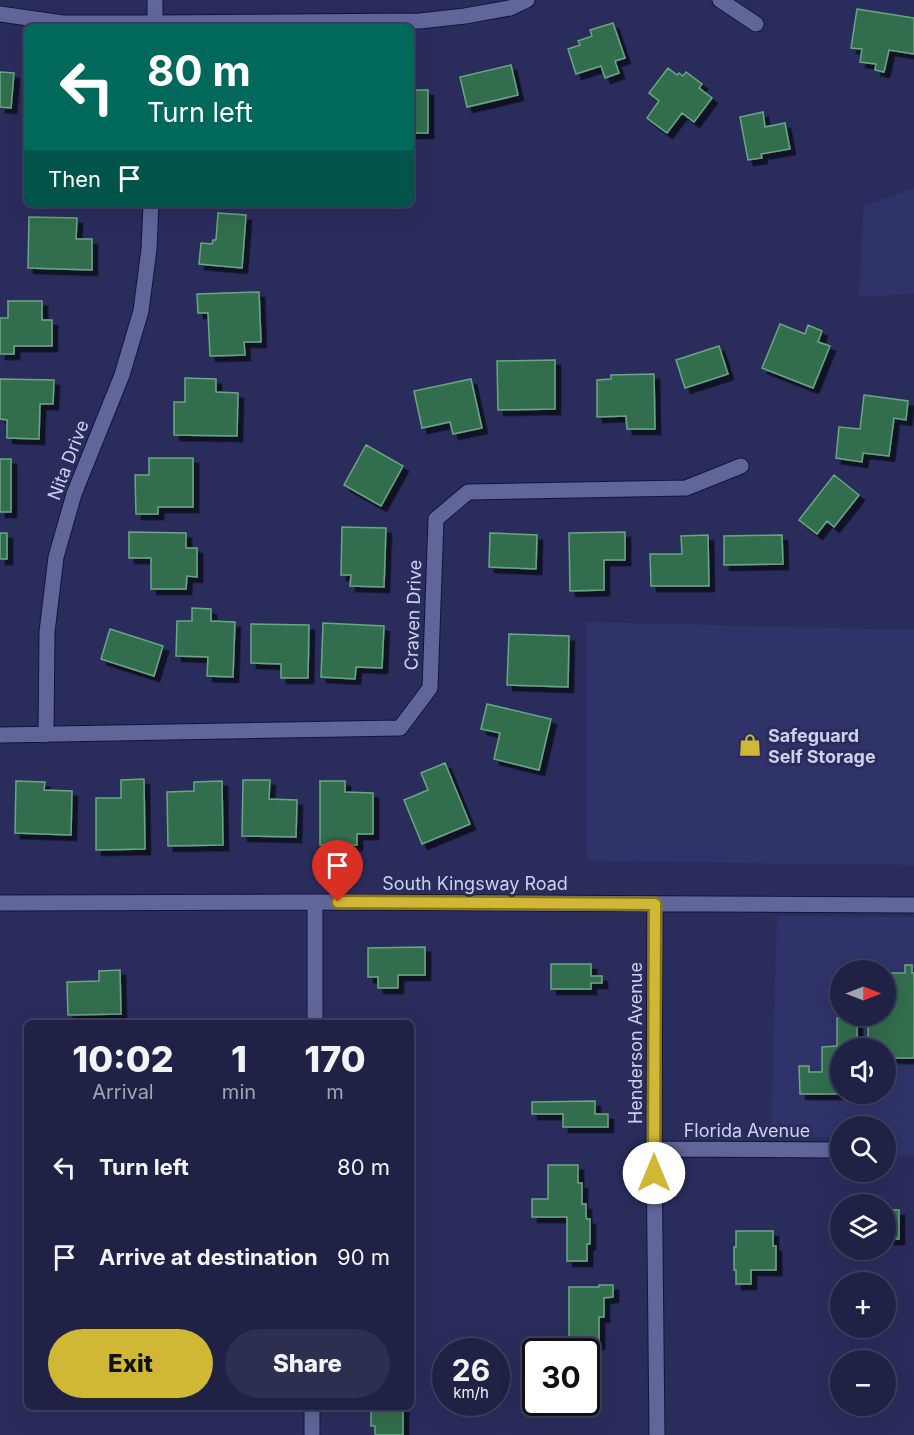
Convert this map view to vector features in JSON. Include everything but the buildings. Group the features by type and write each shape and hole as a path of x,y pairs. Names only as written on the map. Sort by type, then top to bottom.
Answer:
{"street":[{"path":"155,0 155,24"},
{"path":"221,24 420,21 510,8 527,0"},
{"path":"720,0 756,24"},
{"path":"0,14 63,23 109,24"},
{"name":"Nita Drive","path":"46,735 47,632 56,557 74,494 122,375 141,311 149,249 150,207"},
{"name":"Craven Drive","path":"0,735 400,728 430,688 436,519 468,492 686,488 741,466"},
{"path":"315,902 315,1020"},
{"name":"South Kingsway Road","path":"0,903 914,905"},
{"name":"Henderson Avenue","path":"655,904 654,1149 657,1435"},
{"name":"Florida Avenue","path":"654,1149 830,1150"},
{"path":"312,1410 312,1435"}],"shaded area":[{"path":"914,188 914,294 859,297 864,206"},
{"name":"Safeguard Self Storage","path":"587,622 914,630 914,865 587,861"},
{"path":"777,916 914,917 914,1155 896,1156 896,1116 830,1116 830,1138 771,1137"}],"place":[{"name":"Safeguard Self Storage","path":"750,745"}],"route":[{"path":"338,902 655,904 654,1173"}]}
